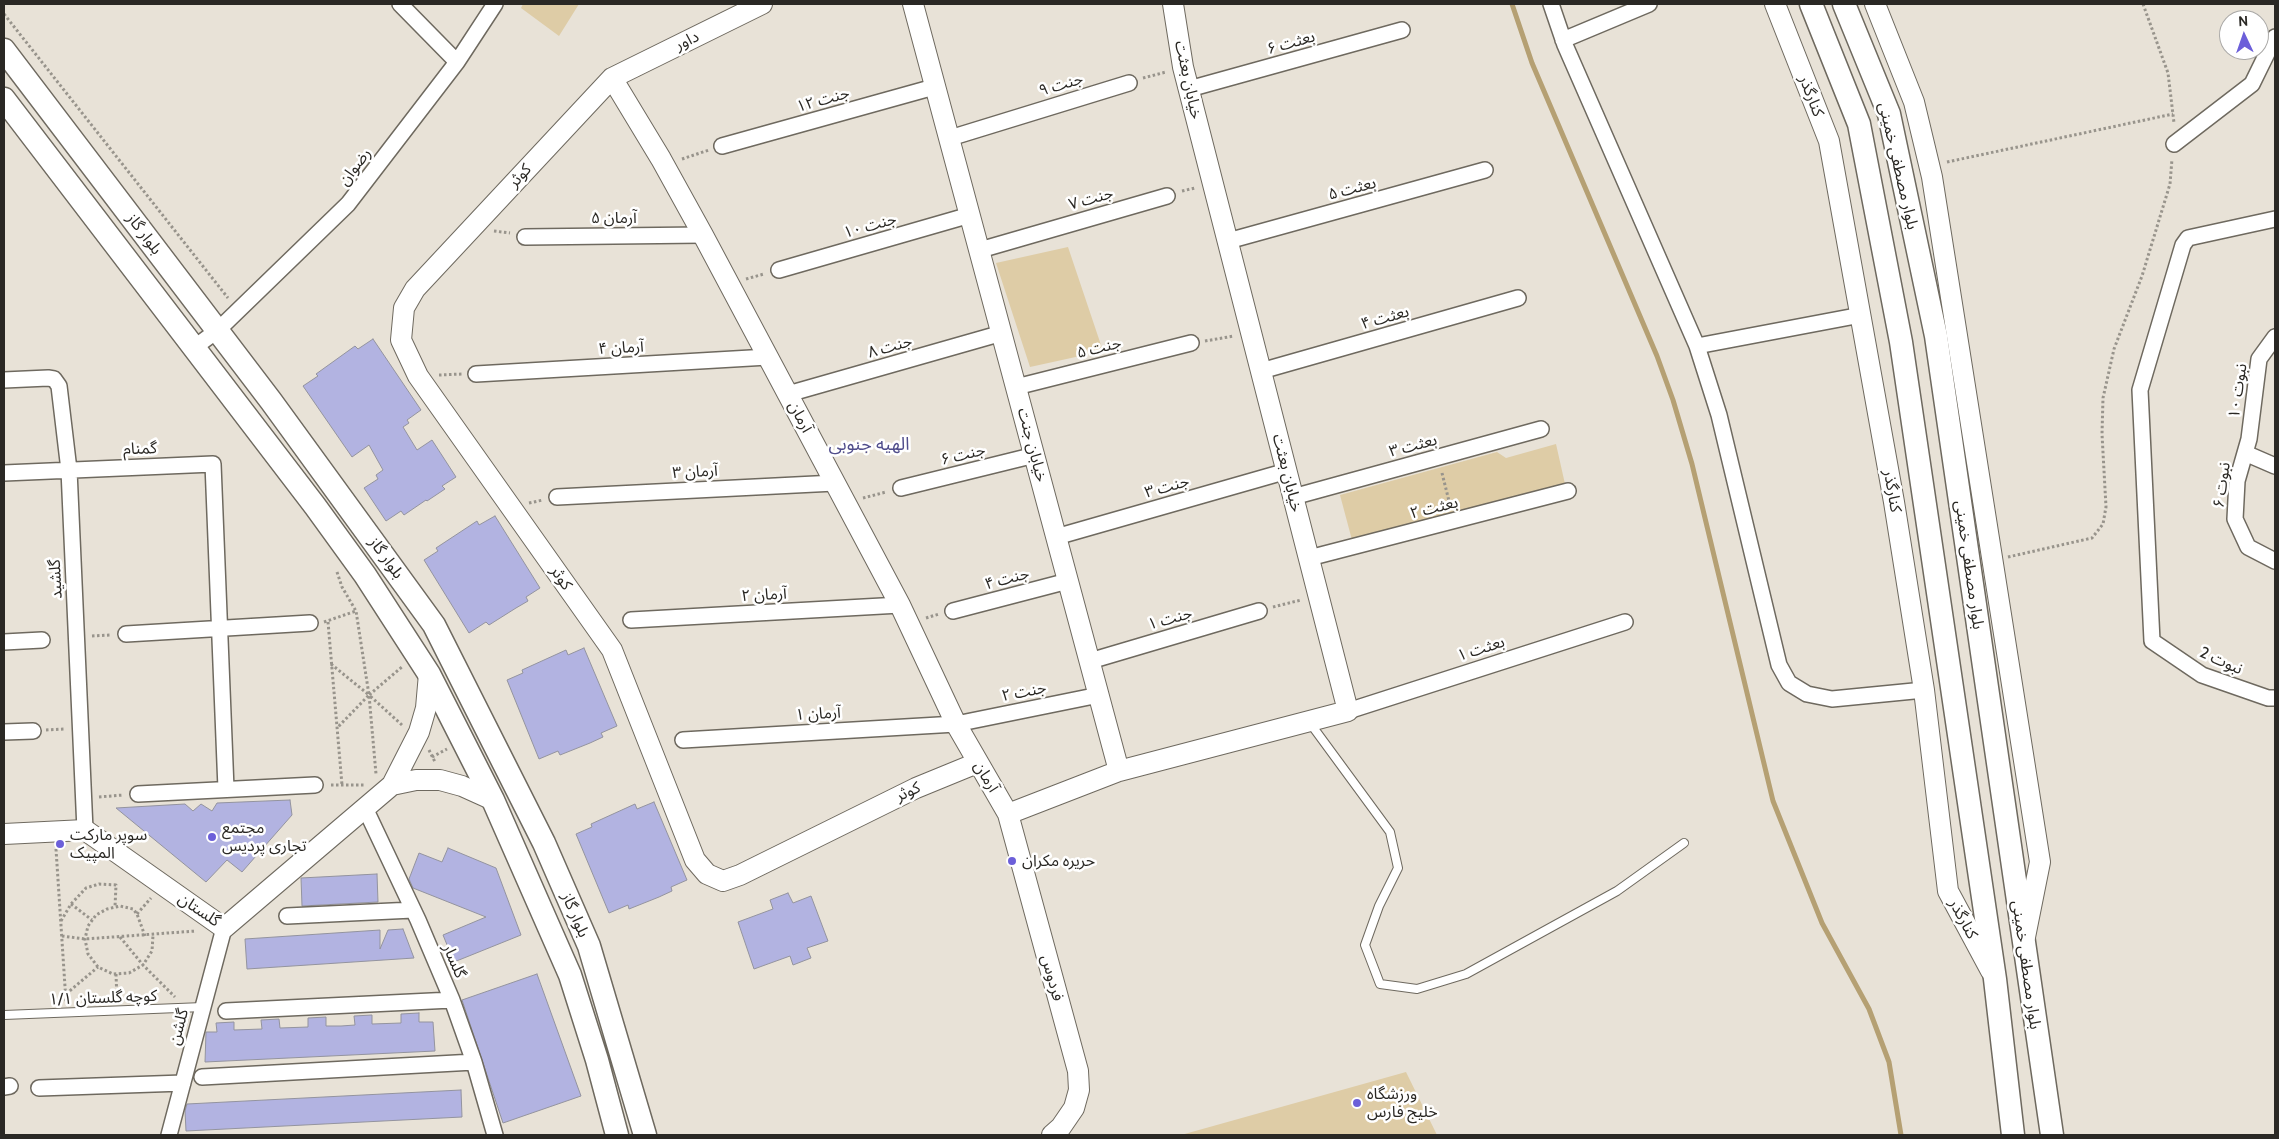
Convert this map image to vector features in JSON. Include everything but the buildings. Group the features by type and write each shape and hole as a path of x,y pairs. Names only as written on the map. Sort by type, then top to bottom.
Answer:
{"main road":[{"name":"بلوار مصطفی خمینی","path":"1811,4 1859,124 1897,323 1996,979 2014,1135"},
{"name":"بلوار مصطفی خمینی","path":"1844,4 1889,114 1936,336 2023,946 2052,1135"},
{"name":"بلوار گاز","path":"4,50 218,330 434,625 544,843 589,946 645,1135"},
{"name":"بلوار گاز","path":"4,99 195,347 365,575 429,674 493,800 570,975 597,1060 617,1135"}],"street":[{"path":"400,4 457,62"},
{"name":"رضوان","path":"195,347 218,330 348,204 457,62 495,4"},
{"name":"داور","path":"612,78 762,4"},
{"name":"خیابان جنت","path":"915,4 934,87 950,138 1119,771"},
{"name":"خیابان بعثت","path":"1173,4 1188,89 1348,711"},
{"path":"1550,4 1563,40 1697,346 1719,415 1779,665 1789,682 1807,694 1832,700 1924,690"},
{"path":"1563,40 1649,4"},
{"name":"کنارگذر","path":"1775,4 1828,141 1894,502 1924,690 1948,891 1996,979"},
{"path":"1875,4 1914,102 1929,166 1993,560 2040,862 2023,946"},
{"name":"بعثت ۶","path":"1188,89 1402,30"},
{"path":"2174,144 2252,84 2275,36"},
{"name":"آرمان","path":"612,78 664,164 703,235 904,613 956,724 1008,814"},
{"name":"کوثر","path":"612,78 415,289 404,308 401,340 418,376 612,650 695,860 707,874 723,881 740,875 916,788 977,763"},
{"name":"جنت ۹","path":"950,138 1129,82"},
{"name":"جنت ۱۲","path":"722,146 934,87"},
{"name":"بعثت ۵","path":"1228,241 1485,170"},
{"name":"جنت ۷","path":"980,250 1167,196"},
{"name":"جنت ۱۰","path":"779,270 970,215"},
{"name":"نبوت 2","path":"2275,218 2194,235 2188,238 2183,245 2151,347 2140,390 2152,641 2202,675 2268,698 2275,698"},
{"name":"آرمان ۵","path":"525,237 703,235"},
{"name":"بعثت ۴","path":"1261,371 1518,298"},
{"path":"1697,346 1861,315"},
{"name":"جنت ۸","path":"788,394 1002,333"},
{"name":"نبوت ۱۰","path":"2245,453 2249,438 2259,359 2275,337"},
{"name":"جنت ۵","path":"1016,387 1191,343"},
{"name":"آرمان ۴","path":"476,374 768,357"},
{"name":"گلشید","path":"4,380 54,379 59,386 69,470 85,830"},
{"name":"بعثت ۳","path":"1293,497 1541,428"},
{"path":"2245,453 2275,466"},
{"name":"نبوت ۶","path":"2245,453 2237,481 2235,519 2248,547 2275,561"},
{"name":"جنت ۶","path":"900,488 1034,455"},
{"name":"گمنام","path":"4,473 213,464 218,627"},
{"name":"جنت ۳","path":"1056,536 1287,471"},
{"name":"آرمان ۳","path":"557,497 835,483"},
{"name":"بعثت ۲","path":"1309,558 1568,491"},
{"name":"جنت ۴","path":"954,611 1068,581"},
{"name":"جنت ۱","path":"1090,661 1259,611"},
{"name":"آرمان ۲","path":"631,620 904,613"},
{"name":"بعثت ۱","path":"1348,711 1625,622"},
{"path":"126,634 310,623"},
{"path":"218,627 226,789"},
{"path":"4,642 42,640"},
{"name":"گلستان","path":"85,830 224,928 365,808 384,785 418,732 426,708 429,674"},
{"name":"جنت ۲","path":"956,724 1099,695"},
{"path":"1008,814 1119,771 1348,711"},
{"name":"آرمان ۱","path":"683,740 956,724"},
{"path":"4,732 33,731"},
{"path":"384,785 416,780 446,781 493,800"},
{"path":"138,794 315,784"},
{"name":"گلسار","path":"365,808 413,910 452,1000 474,1062 495,1135"},
{"name":"فردوس","path":"1008,814 1078,1072 1079,1090 1074,1108 1061,1127 1052,1135"},
{"path":"4,834 85,830"},
{"path":"287,916 413,910"},
{"name":"گلشن","path":"169,1135 224,928"},
{"path":"226,1011 452,1000"},
{"path":"202,1077 474,1062"},
{"path":"39,1088 183,1083"}],"lane":[{"path":"1309,722 1390,832 1398,868 1379,906 1366,945 1380,984 1417,989 1466,974 1617,891 1684,843"},
{"name":"کوچه گلستان ۱/۱","path":"4,1015 203,1007"}],"path":[{"path":"1993,560 2092,538 2103,524 2106,507 2102,434 2103,398 2114,349 2142,276 2170,184 2174,144 2175,130 2168,73 2143,4"},
{"path":"4,14 238,310"},
{"path":"1129,82 1183,67"},
{"path":"1929,166 2173,114"},
{"path":"664,164 722,146"},
{"path":"1167,196 1213,183"},
{"path":"471,228 525,237"},
{"path":"728,284 779,270"},
{"path":"1191,343 1252,334"},
{"path":"418,376 476,374"},
{"path":"1438,458 1453,521"},
{"path":"846,503 900,488"},
{"path":"512,507 557,497"},
{"path":"1259,611 1318,595"},
{"path":"310,623 328,622 356,611 384,785 315,784"},
{"path":"904,613 954,611"},
{"path":"328,622 342,784"},
{"path":"337,729 369,695 416,654"},
{"path":"331,664 369,695 398,723 418,732 446,781"},
{"path":"33,731 81,729"},
{"path":"84,799 138,794"},
{"path":"55,832 67,1013"},
{"path":"61,922 71,904 86,888 99,884 116,885 115,907"},
{"path":"71,904 92,920"},
{"path":"145,936 139,917 133,909 115,907 107,908 92,920 88,926 85,938 88,954 98,967 116,974 129,973 143,965 152,951 153,935"},
{"path":"62,936 85,938 145,936 224,928"},
{"path":"120,937 143,965 186,1008"},
{"path":"66,994 98,967"},
{"path":"116,974 118,1011"}],"shaded area":[{"path":"523,4 579,4 559,36 521,8"},
{"path":"1068,247 1103,351 1030,367 996,263"},
{"path":"1556,444 1565,484 1352,540 1340,495 1497,452 1506,458"},
{"name":"ورزشگاه خلیج فارس","path":"1406,1072 1437,1135 1181,1135"}],"waterway":[{"path":"1512,4 1532,63 1657,356 1673,400 1692,464 1773,801 1822,923 1869,1009 1889,1062 1901,1135"}],"place":[{"name":"مجتمع تجاری پردیس","path":"212,837"},
{"name":"سوپر مارکت المپیک","path":"60,844"},
{"name":"حریره مکران","path":"1012,861"},
{"name":"ورزشگاه خلیج فارس","path":"1357,1103"}],"district":[{"name":"الهیه جنوبی","path":"869,445"}]}
